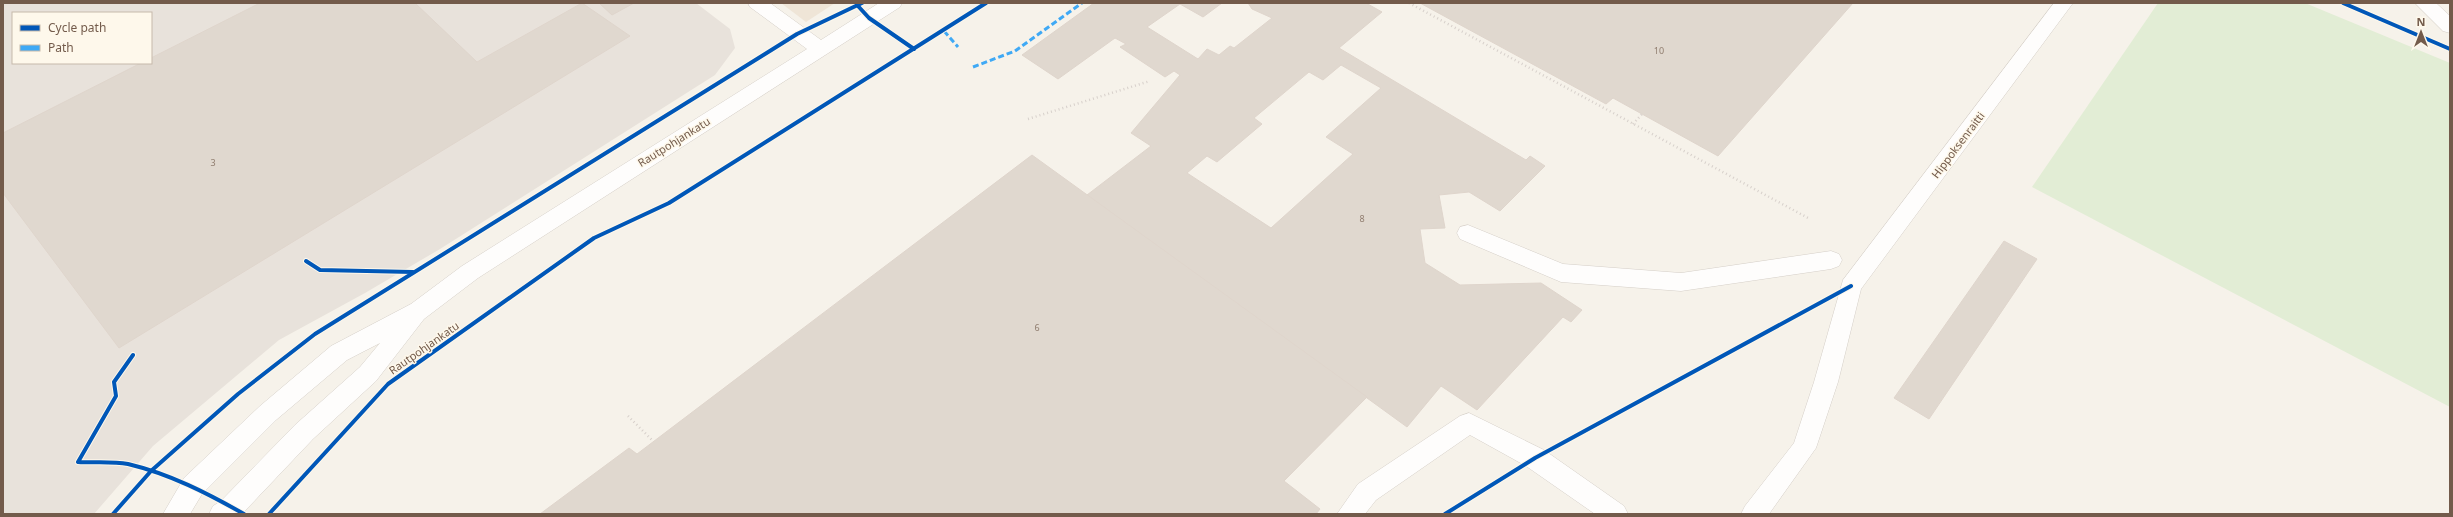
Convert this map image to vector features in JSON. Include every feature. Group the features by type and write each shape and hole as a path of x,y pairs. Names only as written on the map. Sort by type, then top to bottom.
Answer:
{"street":[{"path":"757,3 820,50"},
{"name":"Rautpohjankatu","path":"176,514 193,486 268,413 339,353 419,311 470,272 892,3"},
{"name":"Hippoksenraitti","path":"1754,514 1804,448 1826,382 1851,286 2064,3"},
{"path":"2424,3 2450,26"},
{"path":"1468,233 1561,273 1681,282 1831,260"},
{"name":"Rautpohjankatu","path":"222,514 230,508 304,432 368,374 419,311"},
{"path":"1350,514 1367,492 1469,423 1535,458 1615,514"}],"path":[{"path":"1409,3 1810,219"},
{"path":"869,18 914,49"},
{"path":"1028,119 1150,81"},
{"path":"1633,124 1642,114"},
{"path":"628,416 653,441"}],"shaded area":[{"path":"3,3 696,3 730,29 735,48 715,75 440,249 365,293 279,340 153,446 94,514 3,514"},
{"path":"781,3 835,3 806,22"}],"green space":[{"path":"2158,3 2305,3 2450,63 2450,407 2032,187"}],"building":[{"path":"260,3 415,3 477,62 582,3 630,36 119,348 3,193 3,133 139,64 152,64 152,57"},
{"path":"599,3 634,3 612,15"},
{"path":"1094,3 1222,3 1203,17 1180,4 1147,27 1198,59 1207,49 1219,55 1230,46 1234,48 1272,18 1252,9 1248,3 1366,3 1382,12 1339,48 1526,160 1530,156 1545,166 1500,211 1469,192 1439,195 1445,228 1420,229 1425,263 1460,285 1541,283 1582,310 1571,322 1563,317 1477,410 1441,386 1407,427 1087,195 1151,146 1131,133 1180,75 1174,71 1165,77 1120,47 1126,44 1115,38 1058,79 1022,55","holes":["1341,65 1381,88 1326,137 1353,154 1271,228 1187,173 1207,156 1217,162 1262,124 1254,118 1309,72 1323,80"]},
{"path":"1420,3 1853,3 1718,156 1613,98 1606,104"},
{"path":"1032,155 1367,397 1284,481 1320,509 1316,514 540,514 629,448 637,454"},
{"path":"2004,241 2037,259 1929,419 1894,398"}],"marked path":[{"path":"973,67 1015,51 1082,3"},
{"path":"944,31 958,47"}],"cycle path":[{"path":"113,514 151,471 238,394 315,334 723,82 797,34 862,3"},
{"path":"269,514 388,384 594,238 669,203 986,3"},
{"path":"2343,3 2450,49"},
{"path":"858,6 869,18 914,49"},
{"path":"306,261 320,270 413,272"},
{"path":"1445,514 1535,458 1851,286"},
{"path":"133,355 114,382 116,396 78,462 126,464 151,471 193,486 244,514"}]}
